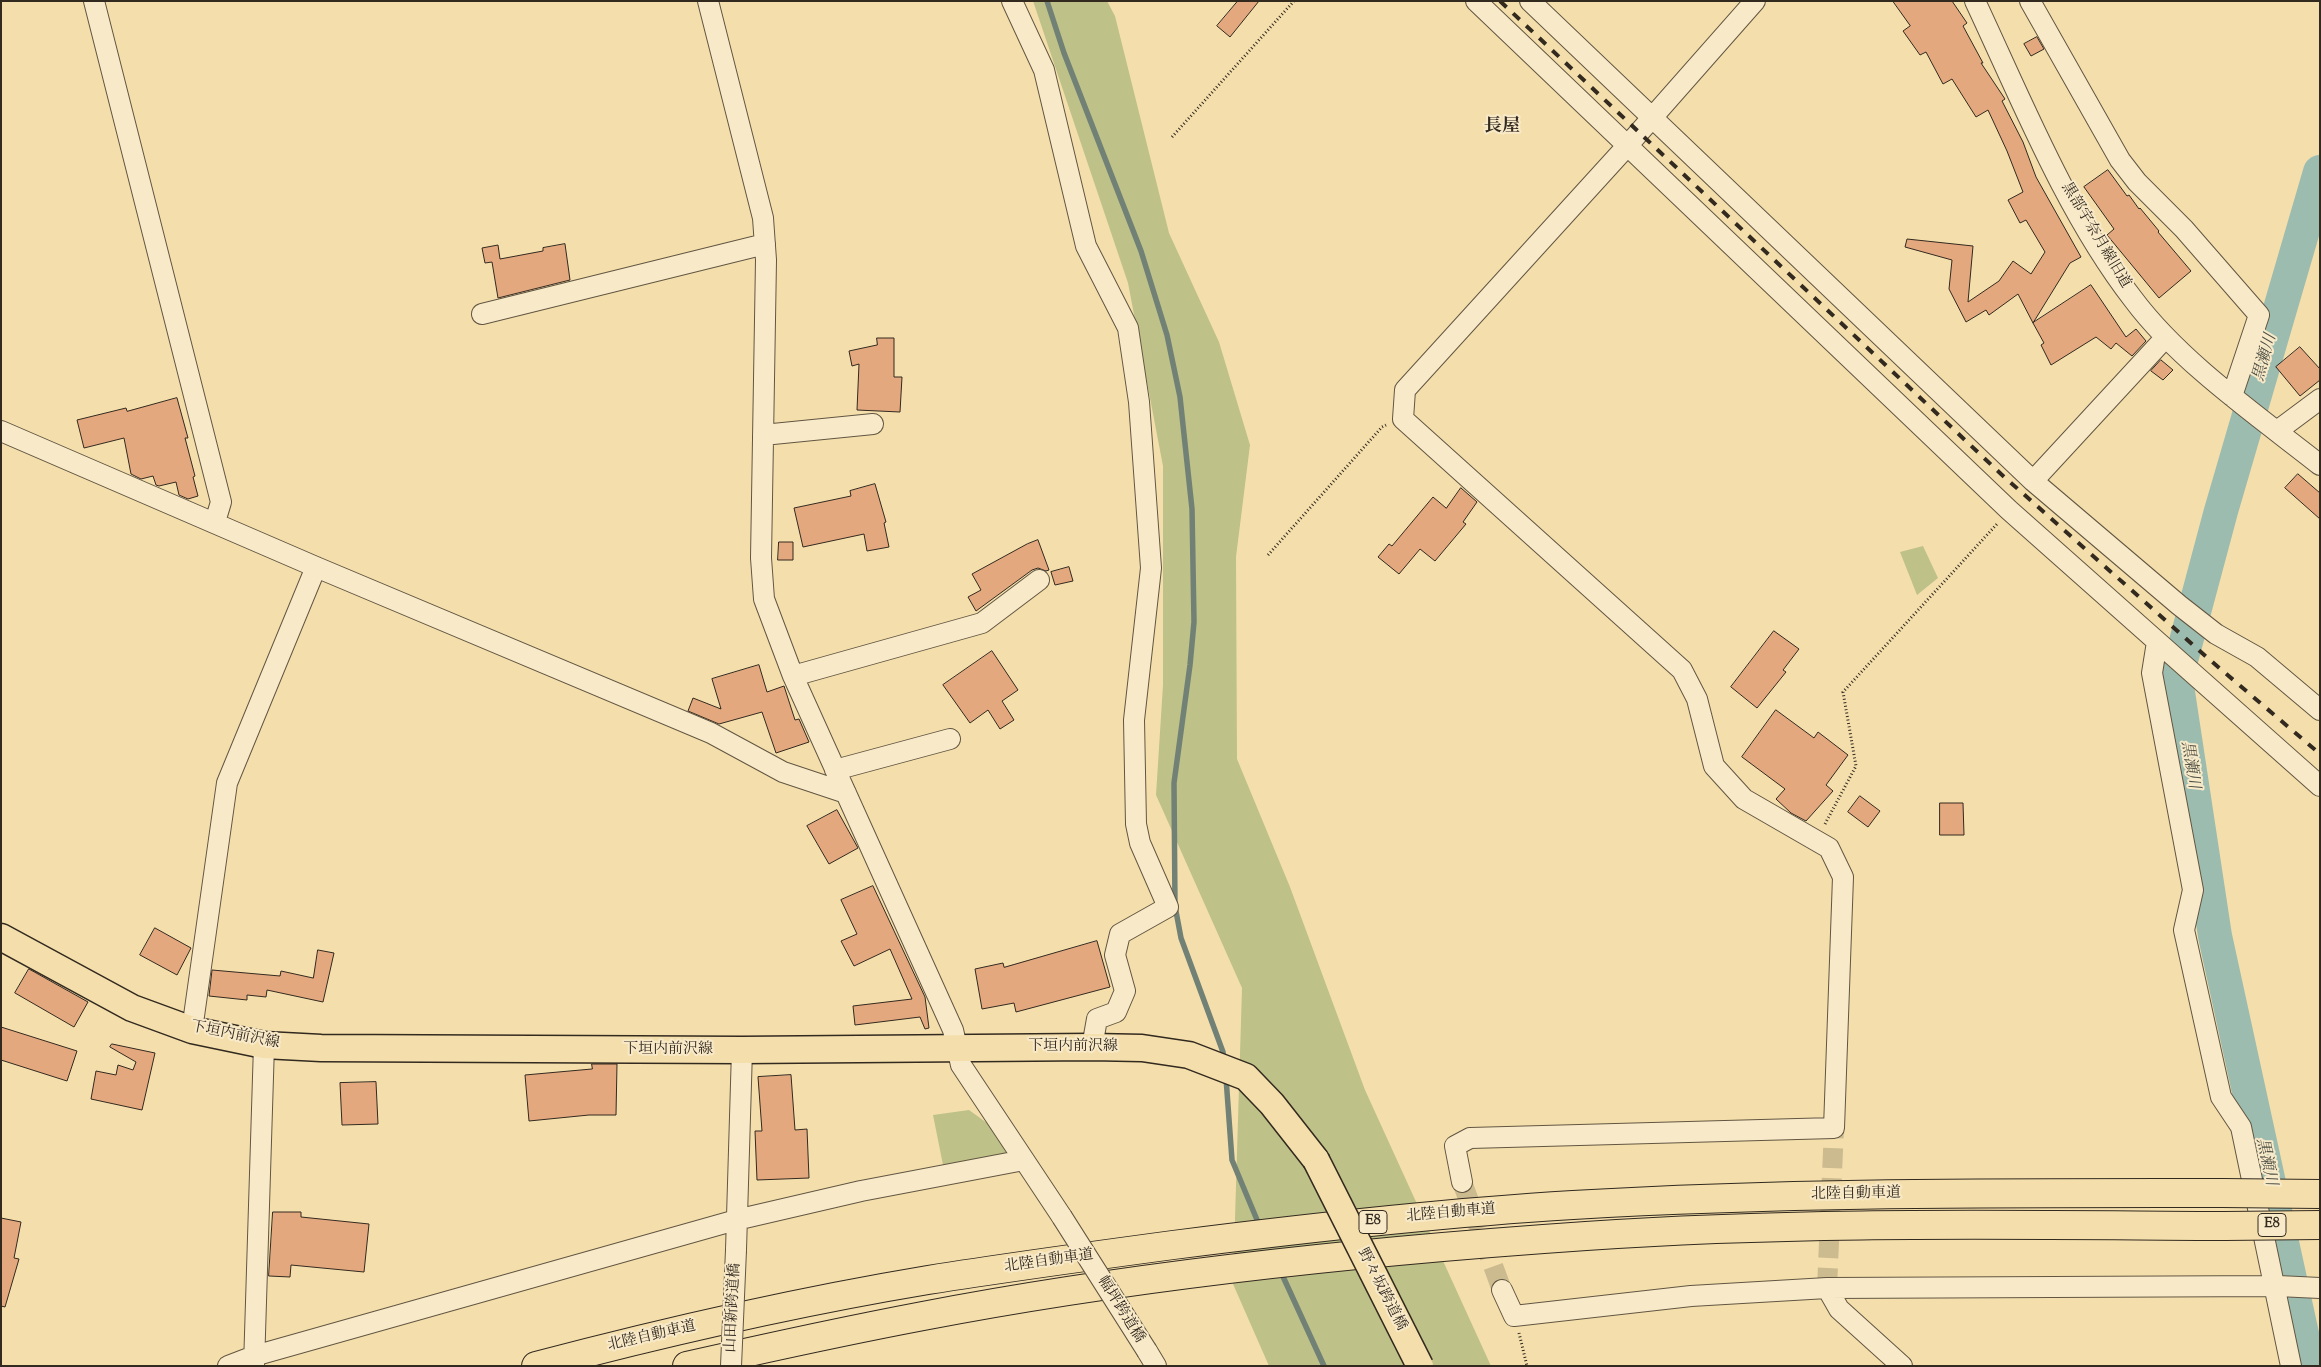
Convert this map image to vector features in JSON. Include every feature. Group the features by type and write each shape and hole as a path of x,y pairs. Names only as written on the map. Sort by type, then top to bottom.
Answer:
{"highway":[{"name":"北陸自動車道","path":"536,1366 764,1312 924,1281 1068,1259 1250,1235 1406,1218 1573,1205 1933,1193 2320,1194"},
{"name":"北陸自動車道","path":"687,1366 926,1315 1079,1290 1256,1266 1422,1249 1590,1236 1756,1228 1934,1225 2320,1225"}],"main road":[{"name":"下垣内前沢線","path":"1,937 132,1008 192,1030 264,1045 322,1048 742,1050 1092,1047 1142,1048 1189,1055 1246,1077 1272,1104 1316,1160"},
{"name":"野々坂跨道橋","path":"1316,1160 1420,1366"}],"street":[{"path":"94,1 221,502 215,522"},
{"name":"幅坪跨道橋","path":"708,1 763,218 765,244 761,558 764,598 793,676 953,1030 961,1065 1062,1217 1151,1359"},
{"path":"1012,1 1044,70 1086,246 1128,328 1139,402 1151,568 1134,720 1136,824 1140,843 1168,907 1120,934 1115,955 1125,991 1116,1012 1098,1019 1092,1047"},
{"path":"1476,1 2009,510 2320,786"},
{"path":"1530,1 2033,481 2179,605 2216,634 2257,657 2320,710"},
{"path":"1462,1182 1455,1146 1470,1138 1834,1128 1843,877 1829,848 1744,799 1714,766 1697,699 1682,670 1403,419 1405,390 1756,1"},
{"name":"黒部宇奈月線旧道","path":"1975,1 2070,198 2104,259 2133,300 2166,337 2232,396 2320,465"},
{"path":"2030,1 2120,160 2137,182 2184,229 2259,315 2232,396"},
{"path":"482,314 765,244"},
{"path":"2033,481 2166,337"},
{"path":"2277,431 2320,399"},
{"path":"763,434 873,424"},
{"path":"1,431 316,567 711,733 783,772 846,793"},
{"path":"192,1030 227,783 316,567"},
{"path":"793,676 982,623 1039,580"},
{"path":"2162,646 2152,673 2193,890 2184,930 2220,1097 2241,1127 2276,1286 2291,1366"},
{"path":"835,770 950,739"},
{"path":"254,1361 264,1045"},
{"name":"山田新跨道橋","path":"731,1366 742,1050"},
{"path":"228,1366 254,1361 736,1220 861,1191 1024,1160"},
{"path":"1502,1290 1514,1316 1691,1296 1827,1288 2276,1286 2316,1289"},
{"path":"1827,1288 1839,1309 1902,1366"}],"path":[{"path":"1172,137 1294,1"},
{"path":"1268,555 1382,427 1403,419"},
{"path":"1816,840 1856,766 1843,692 2009,510"},
{"path":"1514,1316 1527,1366"}],"green space":[{"path":"1033,1 1107,1 1115,16 1169,233 1219,342 1250,445 1236,557 1237,759 1290,887 1365,1090 1491,1366 1269,1366 1233,1284 1242,988 1156,795 1163,685 1163,466 1128,283"},
{"path":"1923,546 1938,578 1917,595 1900,552"},
{"path":"969,1110 987,1123 1008,1155 943,1165 933,1115"}],"building":[{"path":"1238,1 1259,1 1230,37 1217,26"},
{"path":"1893,1 1952,1 1967,23 1963,26 1983,63 1981,63 2005,99 2002,101 2023,142 2036,177 2081,257 2070,263 2033,323 2018,294 1989,315 1986,310 1966,322 1949,289 1952,260 1905,247 1907,239 1973,246 1968,302 1999,281 2013,261 2031,274 2045,252 2026,220 2020,223 2008,200 2023,192 1988,110 1976,117 1952,79 1943,84 1926,52 1920,55 1903,31 1910,26"},
{"path":"2037,37 2044,49 2031,56 2024,44"},
{"path":"2108,170 2127,196 2129,195 2191,271 2159,298 2107,235 2114,229 2084,187"},
{"path":"565,244 570,280 498,298 492,262 485,263 482,248 498,245 500,259 543,251 543,248"},
{"path":"2091,285 2126,337 2136,329 2146,341 2132,356 2116,343 2111,349 2096,337 2051,365 2041,345 2044,343 2033,323"},
{"path":"877,338 894,338 894,377 902,377 900,412 857,410 859,364 852,366 849,351 877,345"},
{"path":"2300,347 2320,369 2320,380 2300,396 2276,367"},
{"path":"2161,360 2173,370 2163,380 2151,371"},
{"path":"177,398 188,438 185,438 198,496 188,499 179,495 176,482 159,486 156,485 153,476 141,479 131,474 124,438 84,448 77,420 126,408 127,411"},
{"path":"2298,474 2320,493 2320,519 2285,488"},
{"path":"875,484 886,522 884,523 889,547 867,551 864,534 803,547 794,508 851,496 850,491"},
{"path":"1461,488 1477,502 1463,522 1466,524 1435,561 1420,549 1399,574 1378,557 1389,544 1392,546 1433,497 1446,508"},
{"path":"1038,540 1049,570 1046,571 1038,568 1032,570 976,611 968,597 981,590 972,574"},
{"path":"779,542 793,542 793,560 778,560"},
{"path":"1069,567 1073,581 1055,585 1051,572"},
{"path":"1774,631 1799,649 1783,670 1786,672 1757,708 1731,687"},
{"path":"992,651 1018,690 1002,701 1014,720 1000,729 988,710 970,723 943,685"},
{"path":"759,665 767,692 784,686 795,720 799,719 809,742 776,753 762,712 719,724 688,711 693,698 721,709 712,679"},
{"path":"1776,710 1814,738 1818,732 1848,755 1826,785 1833,791 1806,821 1791,813 1776,799 1785,789 1742,757"},
{"path":"1860,796 1880,811 1868,827 1848,812"},
{"path":"1940,803 1963,803 1964,835 1940,835"},
{"path":"837,810 858,848 829,864 807,826"},
{"path":"873,886 925,997 929,1028 925,1029 920,1017 855,1025 853,1006 912,999 890,949 854,966 841,941 857,934 841,900"},
{"path":"155,928 191,948 177,975 140,955"},
{"path":"1097,941 1110,987 1016,1012 1014,1003 982,1009 975,969 1003,963 1004,967"},
{"path":"318,950 334,953 323,1002 267,990 266,997 247,995 247,1000 209,996 212,970 280,976 281,971 313,978"},
{"path":"29,969 88,1002 74,1027 15,993"},
{"path":"1,1027 77,1051 67,1081 1,1060"},
{"path":"112,1044 155,1053 142,1110 91,1099 96,1071 116,1075 118,1065 133,1070 136,1062 110,1047"},
{"path":"592,1064 617,1064 616,1115 589,1115 529,1121 525,1075 592,1069"},
{"path":"791,1075 795,1130 807,1129 809,1178 757,1180 755,1131 762,1131 758,1077"},
{"path":"376,1082 378,1124 342,1125 340,1083"},
{"path":"273,1212 301,1212 301,1217 369,1224 364,1272 291,1265 290,1277 269,1276"},
{"path":"1,1218 21,1222 14,1258 19,1259 5,1307 1,1306"}],"waterway":[{"path":"1047,1 1064,53 1141,251 1167,335 1180,397 1192,509 1194,622 1174,783 1175,906 1181,938 1223,1052 1224,1061"},
{"name":"黒瀬川","path":"2309,1366 2215,936 2176,679 2221,511 2320,172"},
{"path":"1226,1078 1232,1160 1260,1227"},
{"path":"1280,1270 1324,1366"}],"tunnel":[{"path":"1827,1288 1834,1128"},
{"path":"1462,1182 1502,1290"}],"railway":[{"path":"1500,1 2001,474 2210,660 2320,754"}],"district":[{"name":"長屋","path":"1502,128"}]}
